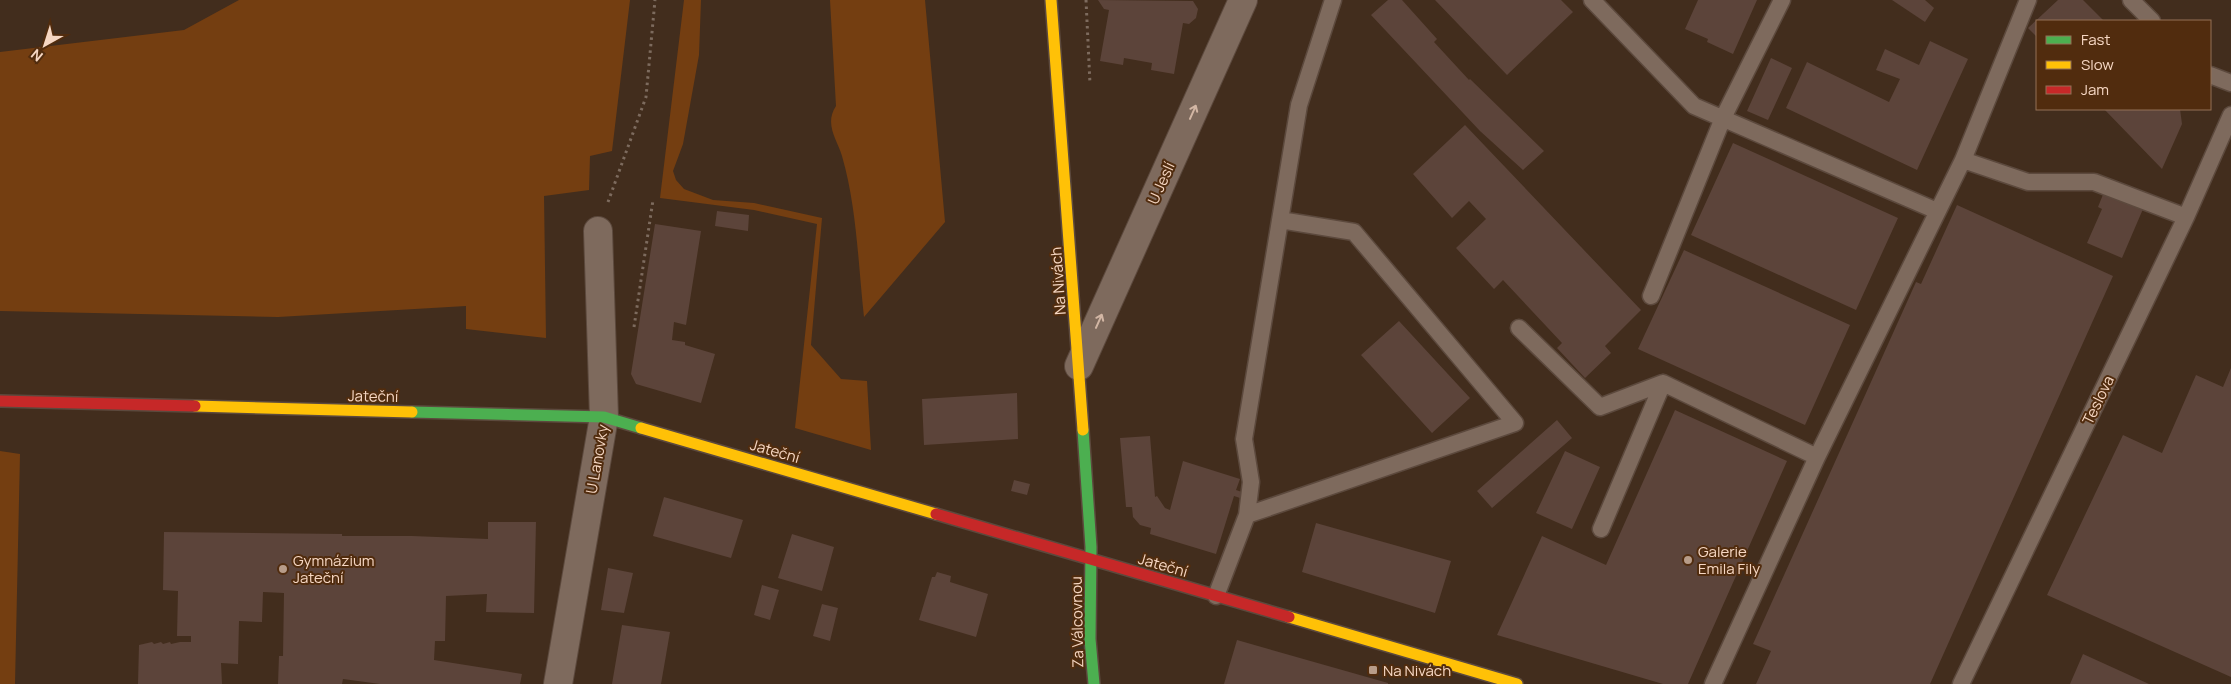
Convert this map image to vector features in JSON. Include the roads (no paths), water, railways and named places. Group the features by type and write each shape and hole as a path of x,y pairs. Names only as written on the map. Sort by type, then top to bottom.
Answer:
{"street":[{"name":"Na Nivách","path":"1051,0 1079,366 1091,560"},
{"name":"U Jeslí","path":"1079,366 1243,0"},
{"name":"U Lanovky","path":"558,684 604,417 598,230"},
{"name":"Jateční","path":"0,401 604,417 1517,684"},
{"name":"Za Válcovnou","path":"1091,560 1090,639 1094,684"}],"lane":[{"path":"1216,596 1247,515 1251,482 1244,439 1299,105 1333,0"},
{"path":"1592,0 1694,106 1937,211"},
{"path":"1651,296 1723,118 1782,0"},
{"path":"1713,684 1817,457 1963,160 2028,0"},
{"path":"2131,0 2151,20"},
{"path":"2211,75 2231,84"},
{"name":"Teslova","path":"1961,684 2186,217 2231,115"},
{"path":"1963,160 2028,182 2094,182 2186,217"},
{"path":"1247,515 1515,423 1354,232 1280,220"},
{"path":"1519,328 1600,407 1663,383 1817,457"},
{"path":"1601,529 1663,383"}],"place":[{"name":"Galerie Emila Fily","path":"1688,560"},
{"name":"Gymnázium Jateční","path":"283,569"},
{"name":"Na Nivách","path":"1373,670"}]}
